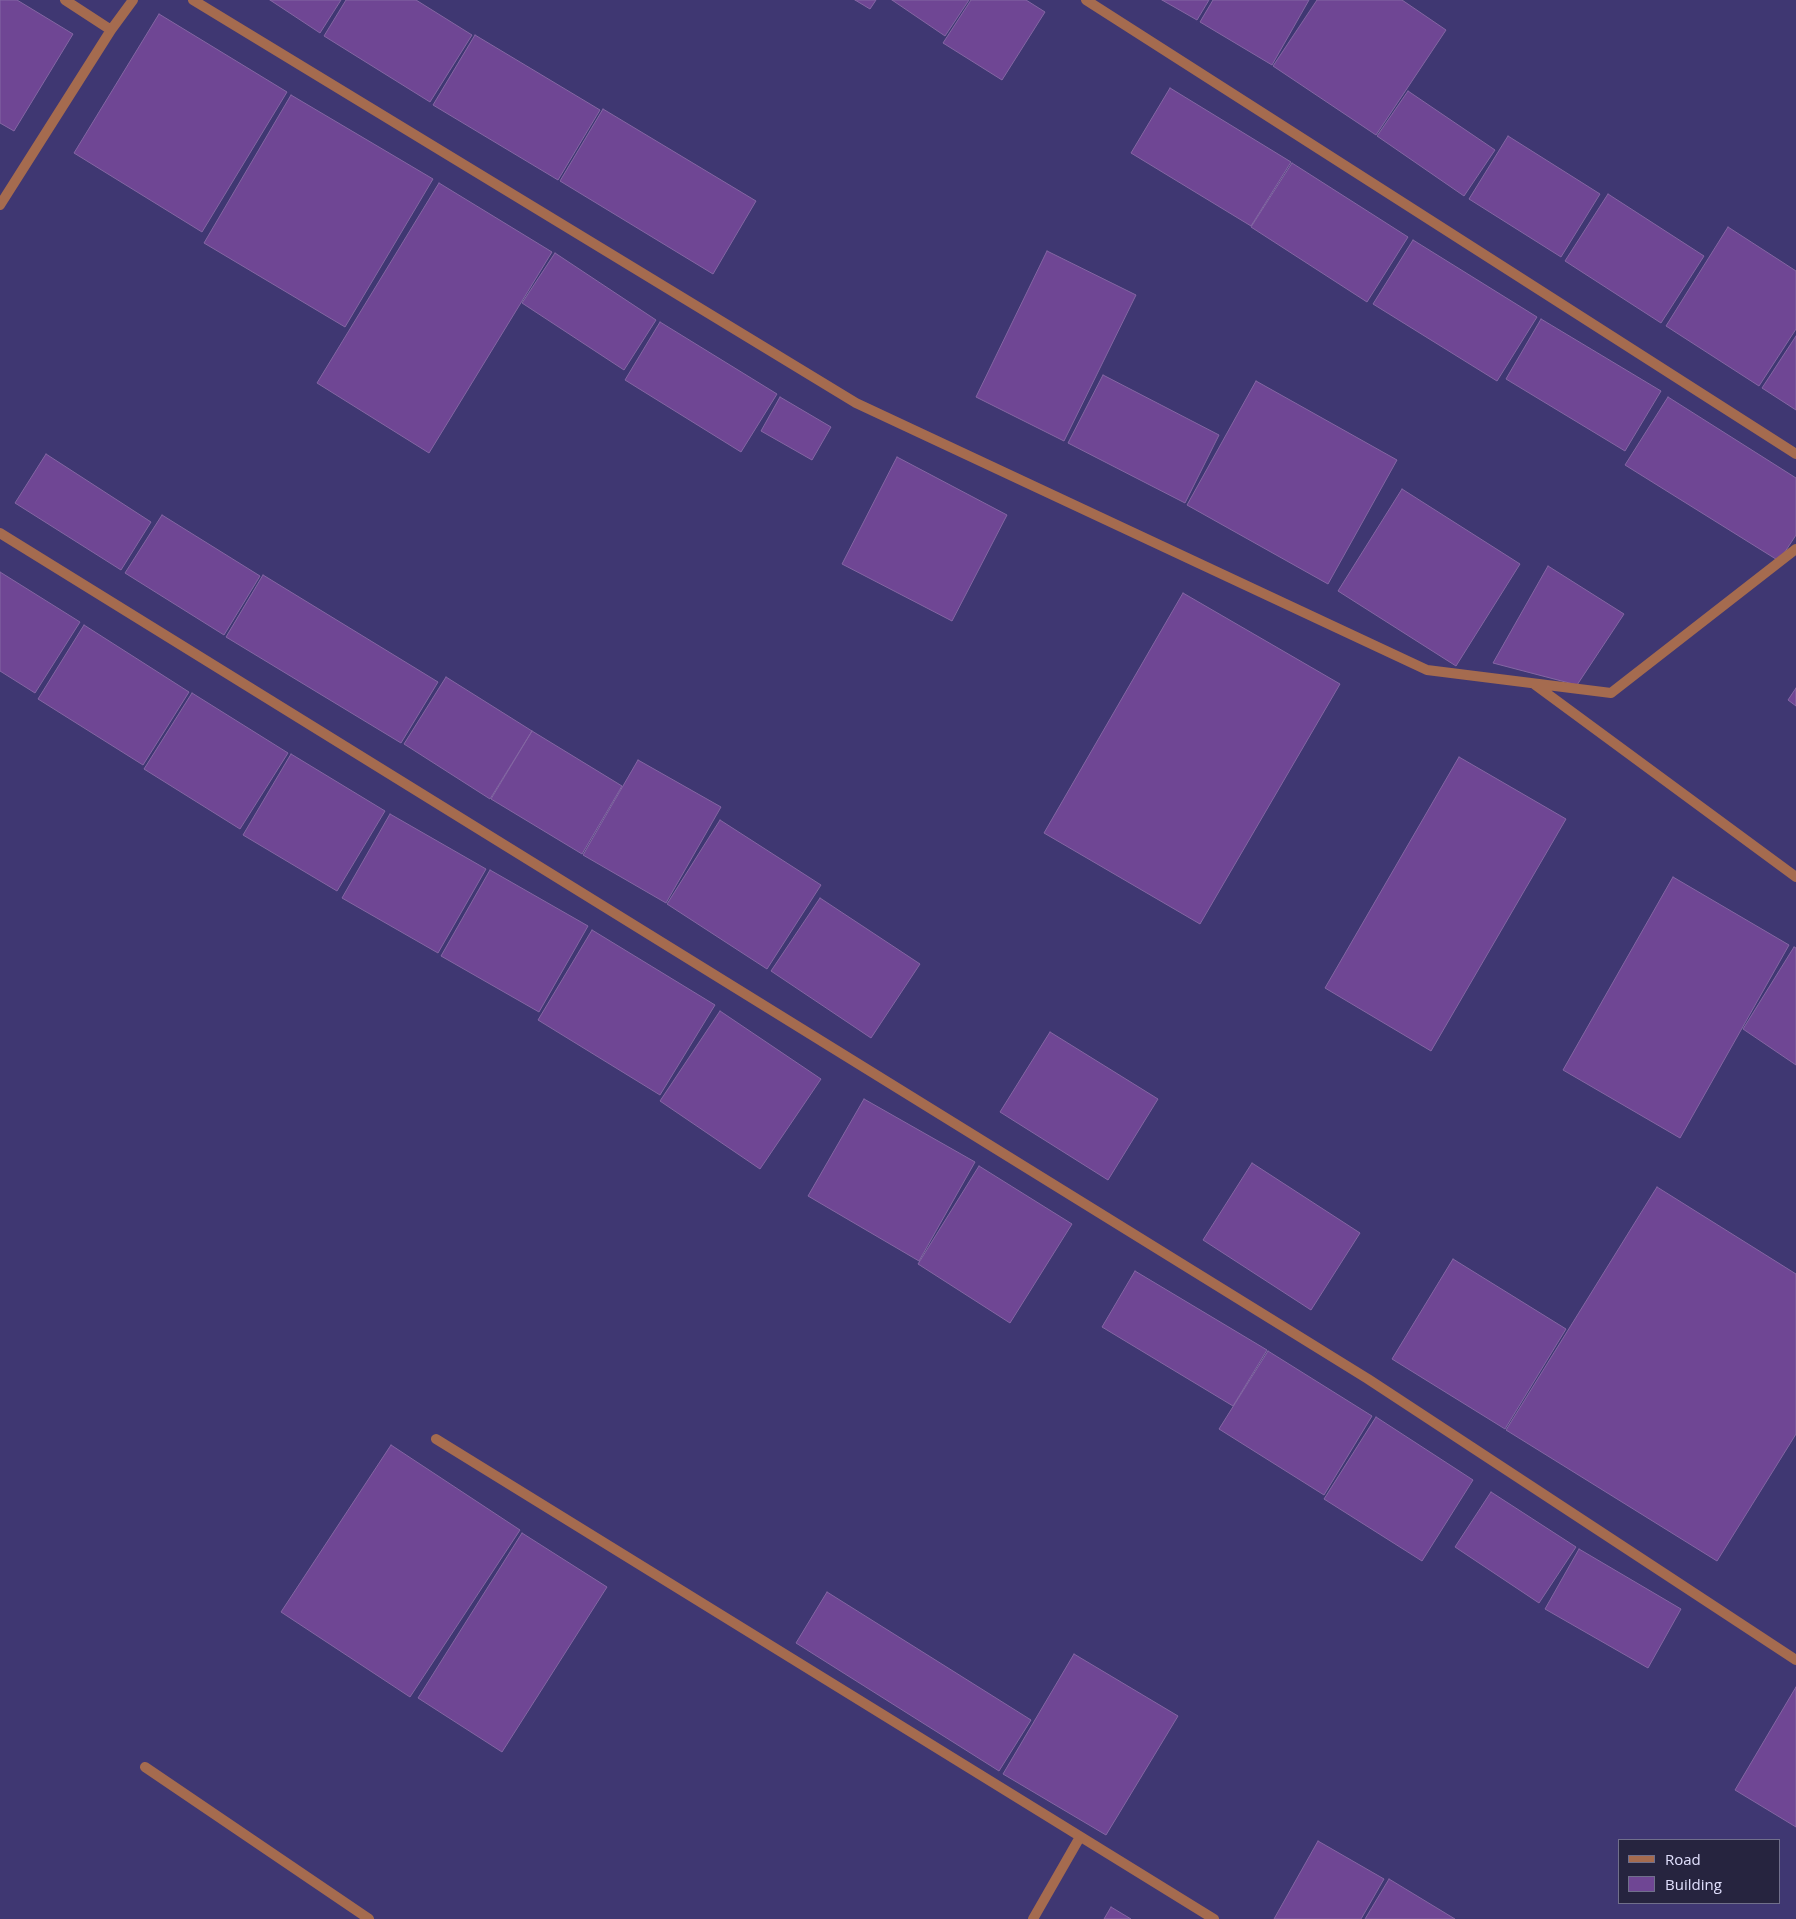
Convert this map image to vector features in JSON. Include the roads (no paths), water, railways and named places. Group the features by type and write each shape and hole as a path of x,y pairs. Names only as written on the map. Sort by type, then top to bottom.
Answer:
{"street":[{"path":"65,0 111,30"},
{"path":"0,206 111,30 133,0"},
{"path":"193,0 856,403 1427,670 1611,693 1796,549"},
{"path":"1086,0 1796,454"},
{"path":"0,533 1368,1379 1796,1660"},
{"path":"1533,684 1796,877"},
{"path":"436,1439 1214,1919"},
{"path":"146,1767 369,1919"},
{"path":"1033,1919 1080,1836"}]}
